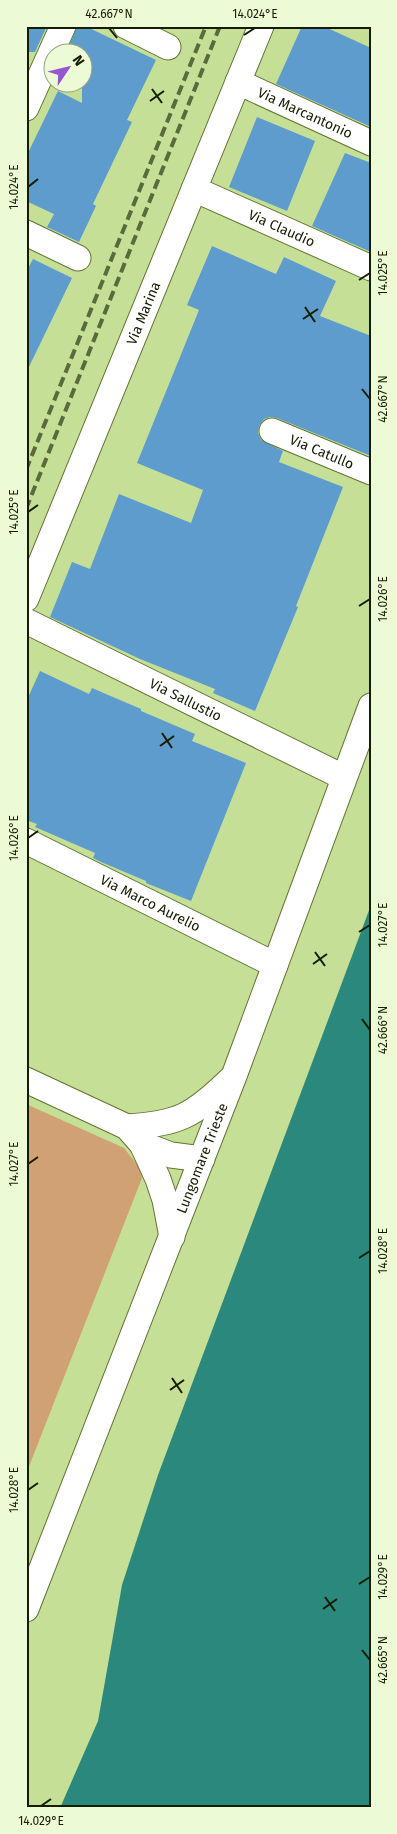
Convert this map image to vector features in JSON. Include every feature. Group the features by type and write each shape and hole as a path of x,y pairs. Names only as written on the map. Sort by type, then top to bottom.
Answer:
{"street":[{"path":"26,108 63,26"},
{"path":"126,26 168,47"},
{"name":"Via Marina","path":"26,600 261,26"},
{"name":"Via Marcantonio","path":"238,82 371,144"},
{"name":"Via Claudio","path":"194,189 371,268"},
{"path":"26,233 78,258"},
{"name":"Via Catullo","path":"272,431 371,472"},
{"name":"Via Sallustio","path":"26,621 343,777"},
{"name":"Lungomare Trieste","path":"26,1609 234,1076 343,777 371,706"},
{"name":"Via Marco Aurelio","path":"26,842 275,965"},
{"path":"141,1132 198,1109 234,1076"},
{"path":"26,1080 141,1132 170,1155 202,1159"},
{"path":"141,1132 162,1190 172,1237"}],"shaded area":[{"path":"26,1104 124,1148 139,1167 142,1178 26,1474"}],"water":[{"path":"371,905 371,1808 60,1808 98,1721 122,1585 158,1475"}],"building":[{"path":"26,26 47,26 35,52 26,52"},
{"path":"77,26 85,26 156,60 127,120 132,122 93,204 96,206 79,242 47,227 54,214 26,201 26,157 58,92 82,103 82,92 92,92 92,42 71,42"},
{"path":"302,26 323,26 371,48 371,127 276,84"},
{"path":"257,117 315,141 287,211 229,187"},
{"path":"345,153 371,163 371,252 312,226"},
{"path":"212,246 276,274 284,257 336,281 320,316 371,336 371,456 277,418 270,417 264,419 259,426 258,433 261,440 283,451 279,462 343,487 296,606 298,607 255,711 213,693 215,689 140,659 50,617 72,562 90,569 119,494 191,523 203,490 137,463 199,310 187,305"},
{"path":"33,259 72,278 26,373 26,272"},
{"path":"40,671 89,694 92,688 141,709 141,711 195,734 192,741 246,763 191,901 101,862 93,858 95,853 35,827 37,824 26,820 26,702"}],"railway":[{"path":"26,470 206,26"},
{"path":"26,509 220,26"}]}
